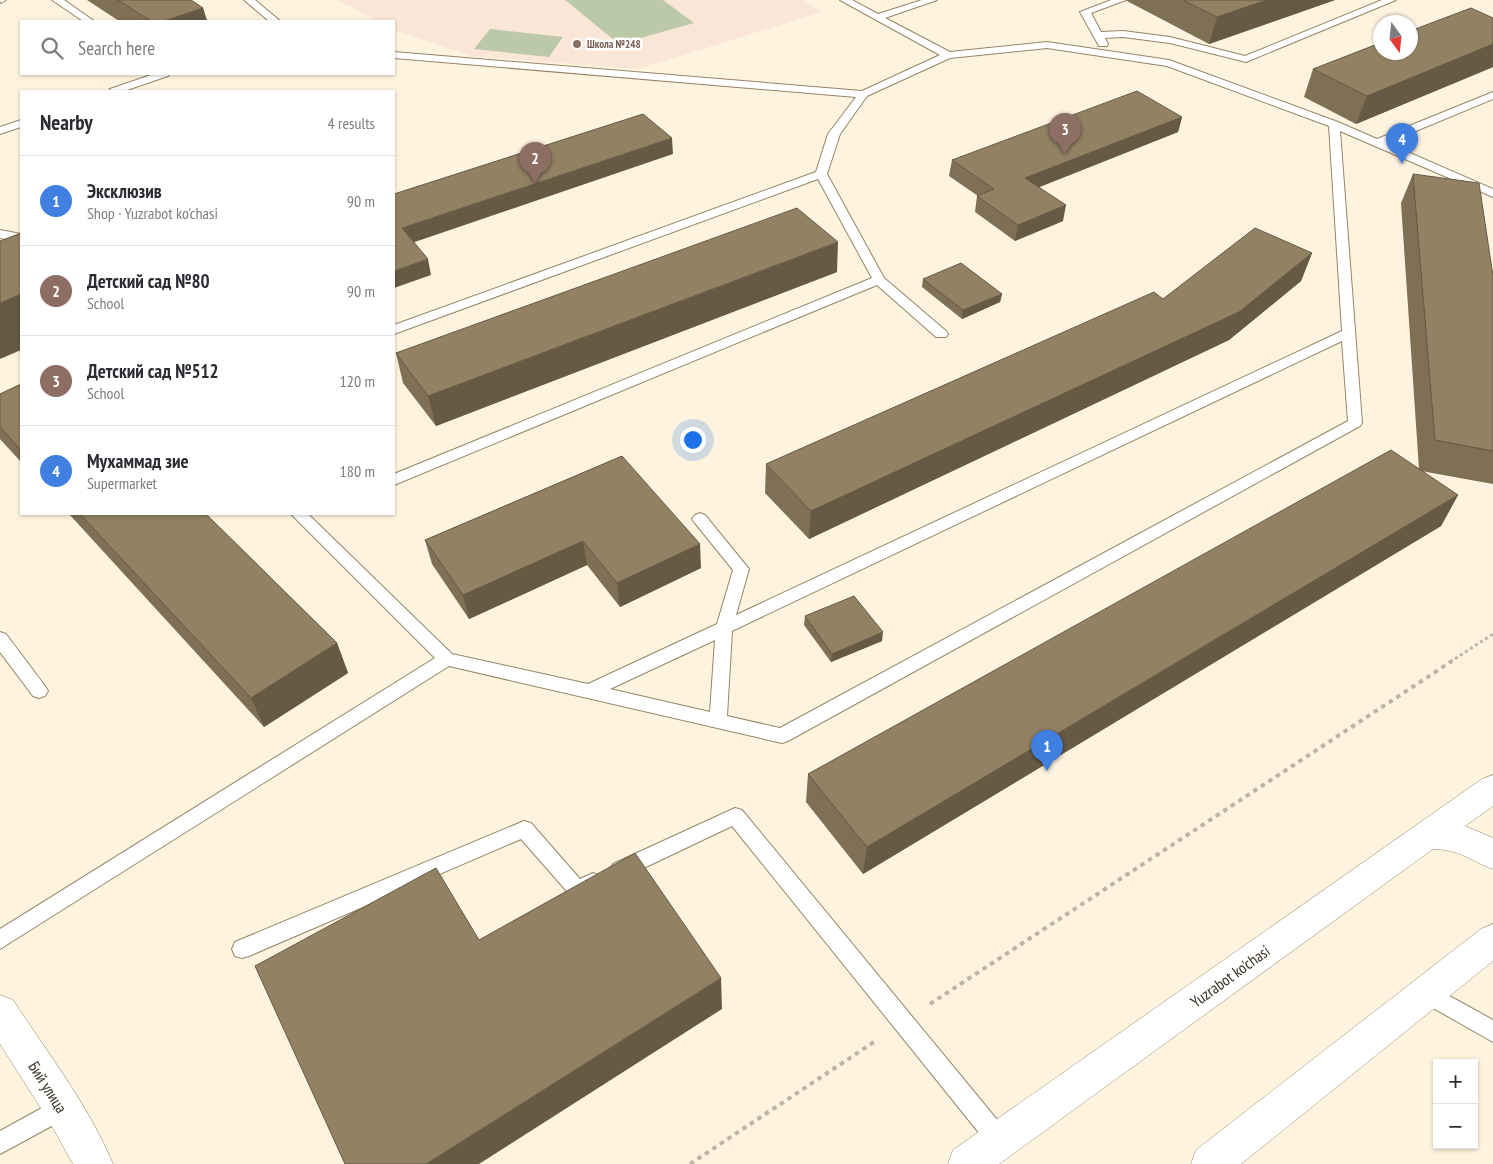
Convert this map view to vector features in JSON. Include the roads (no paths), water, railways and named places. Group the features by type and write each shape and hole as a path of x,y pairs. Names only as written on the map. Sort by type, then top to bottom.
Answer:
{"main road":[{"name":"Yuzrabot ko'chasi","path":"967,1164 1493,788"},
{"path":"1427,835 1454,835 1474,842 1493,855"},
{"path":"1210,1164 1493,940"},
{"name":"Бий улица","path":"0,1012 62,1108 94,1164"}],"lane":[{"path":"57,0 87,20"},
{"path":"249,0 274,20"},
{"path":"845,0 948,55"},
{"path":"877,17 932,0"},
{"path":"1108,54 1085,12 1121,0"},
{"path":"1098,35 1123,34 1170,40 1246,59 1391,0"},
{"path":"395,55 863,94 948,55 1047,45 1169,63 1334,124 1493,193"},
{"path":"117,90 161,75"},
{"path":"863,94 834,134 821,174 879,280 941,334"},
{"path":"1377,143 1493,95"},
{"path":"0,131 20,124"},
{"path":"304,515 446,659 782,736 1355,423 1334,124"},
{"path":"395,330 821,174"},
{"path":"0,234 20,238"},
{"path":"395,480 879,280"},
{"path":"588,692 1348,333"},
{"path":"700,519 741,569 724,627 718,721"},
{"path":"0,639 39,690"},
{"path":"0,940 446,659"},
{"path":"242,949 524,829 578,890 735,816 1000,1141"},
{"path":"1426,993 1493,1032"},
{"path":"0,1143 62,1108"}],"place":[{"name":"Школа №248","path":"577,44"},
{"name":"Детский сад №512","path":"1065,154"},
{"name":"Мухаммад зие","path":"1402,164"},
{"name":"Детский сад №80","path":"535,183"},
{"name":"Эксклюзив","path":"1047,771"}]}
